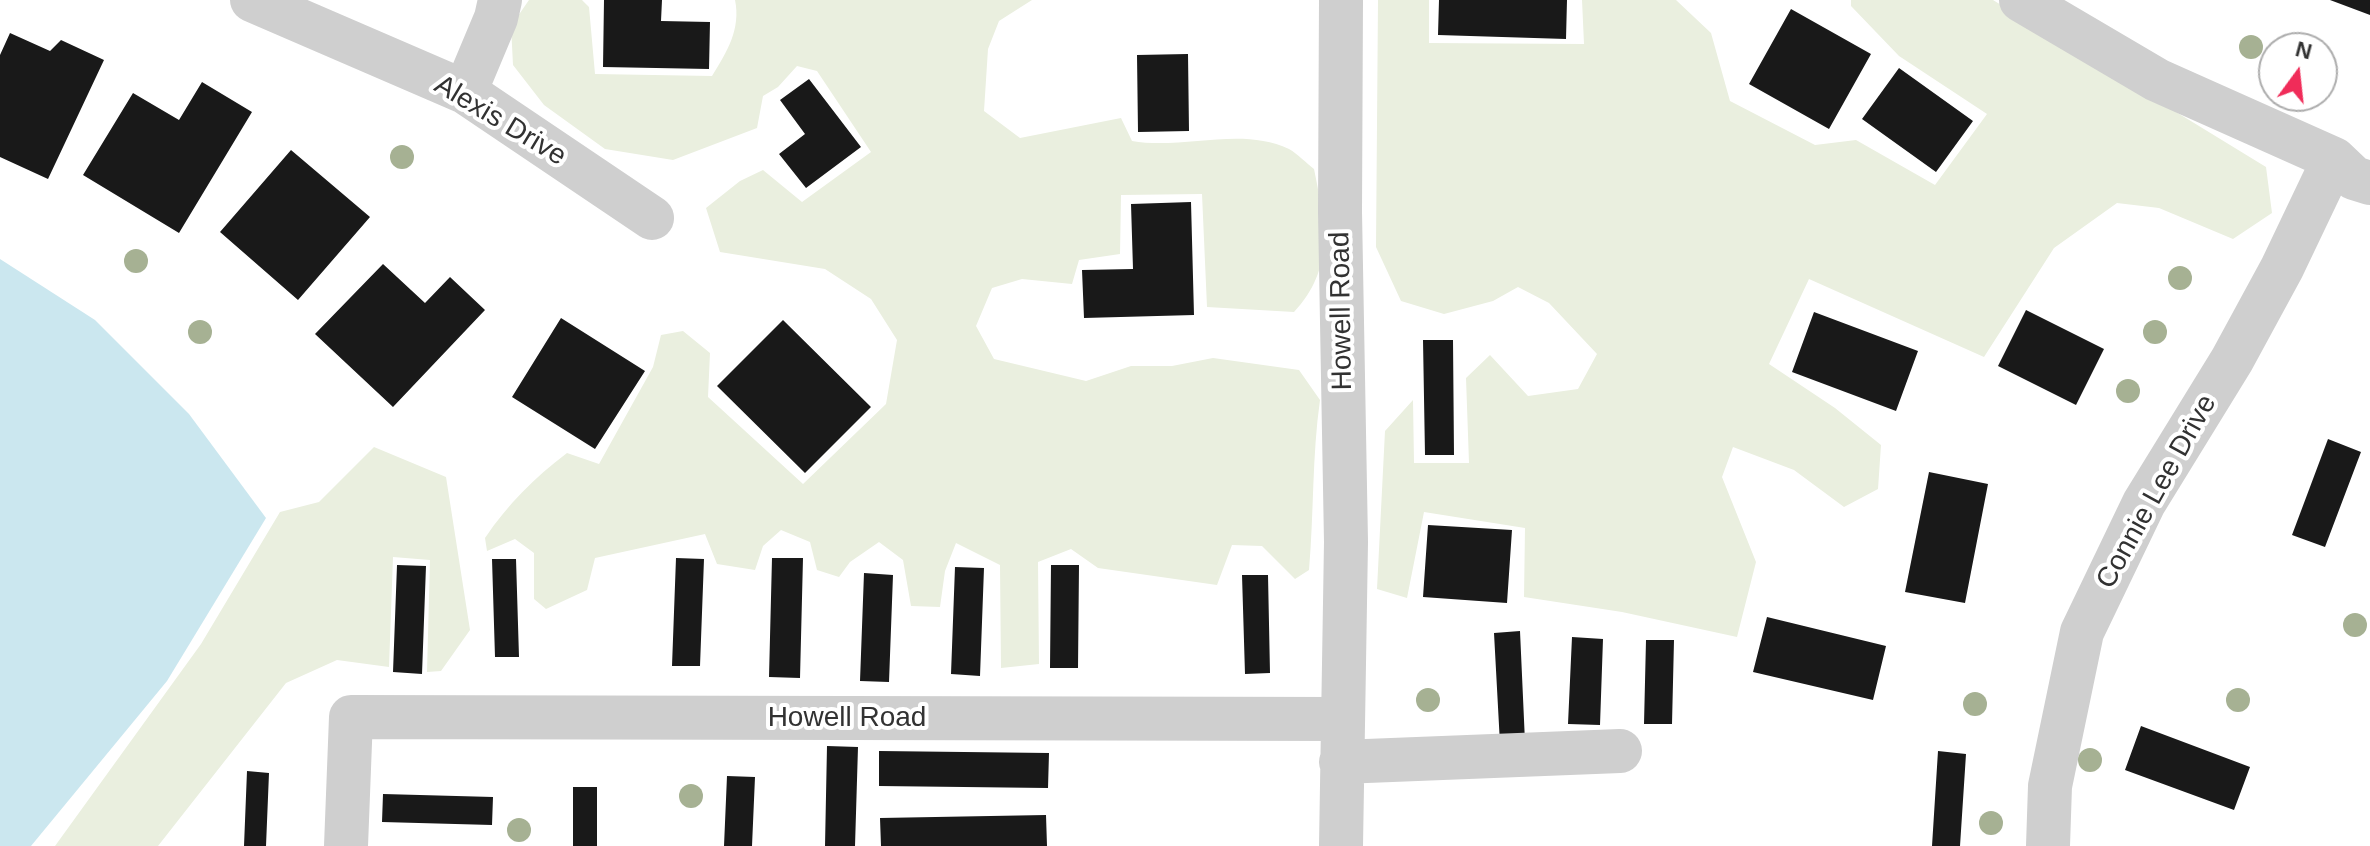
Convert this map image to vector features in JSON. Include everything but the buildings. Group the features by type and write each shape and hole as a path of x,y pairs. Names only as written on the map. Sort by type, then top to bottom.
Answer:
{"street":[{"name":"Alexis Drive","path":"252,0 465,92 652,218"},
{"path":"465,92 496,18 500,0"},
{"name":"Howell Road","path":"1341,0 1340,212 1346,542 1341,846"},
{"path":"2021,0 2157,80 2334,159 2354,178 2370,183"},
{"name":"Connie Lee Drive","path":"2048,846 2050,786 2082,632 2144,503 2232,360 2282,268 2334,159"},
{"name":"Howell Road","path":"346,846 351,717 1342,719"},
{"path":"1341,762 1620,751"}],"green space":[{"path":"529,0 582,0 589,7 595,74 712,76 734,30 735,0 1032,0 999,21 988,49 984,111 1020,138 1121,118 1132,141 1171,143 1251,139 1271,142 1296,153 1314,169 1324,245 1316,279 1294,312 1207,307 1202,194 1121,195 1120,254 1079,260 1072,284 1022,279 992,288 976,326 994,359 1086,381 1131,366 1172,366 1213,358 1299,370 1320,400 1309,570 1295,579 1262,546 1232,545 1217,585 1098,568 1071,549 1038,562 1039,664 1001,668 1000,565 956,543 945,571 940,607 911,606 903,560 879,542 850,562 839,577 817,570 810,542 781,530 763,546 755,570 717,564 705,534 595,558 587,590 546,609 534,599 534,553 515,539 487,551 485,538 522,492 567,453 599,464 653,367 661,335 683,331 710,353 708,397 803,484 886,404 897,340 871,299 825,269 720,252 706,208 740,181 763,170 802,202 871,152 817,71 797,66 778,87 763,96 757,128 673,160 605,149 544,105 513,65 511,26"},
{"path":"1378,0 1429,0 1429,43 1584,44 1582,0 1676,0 1711,33 1730,101 1815,145 1856,140 1935,185 1987,114 1899,56 1851,6 1851,0 1993,0 2266,167 2272,213 2233,239 2159,208 2117,203 2054,248 1984,357 1809,279 1769,364 1835,408 1881,445 1878,489 1844,507 1794,470 1733,447 1722,477 1756,562 1737,637 1622,612 1524,597 1525,528 1424,512 1407,598 1377,589 1385,431 1413,400 1414,463 1469,463 1466,378 1490,355 1528,396 1578,389 1597,354 1549,303 1518,287 1493,301 1444,314 1401,301 1376,247"},
{"path":"374,447 446,477 470,630 441,671 427,672 430,560 393,557 389,667 337,660 286,683 158,846 55,846 201,644 280,512 319,502"}],"water":[{"path":"0,259 95,320 189,414 266,518 167,681 31,846 0,846"}]}
